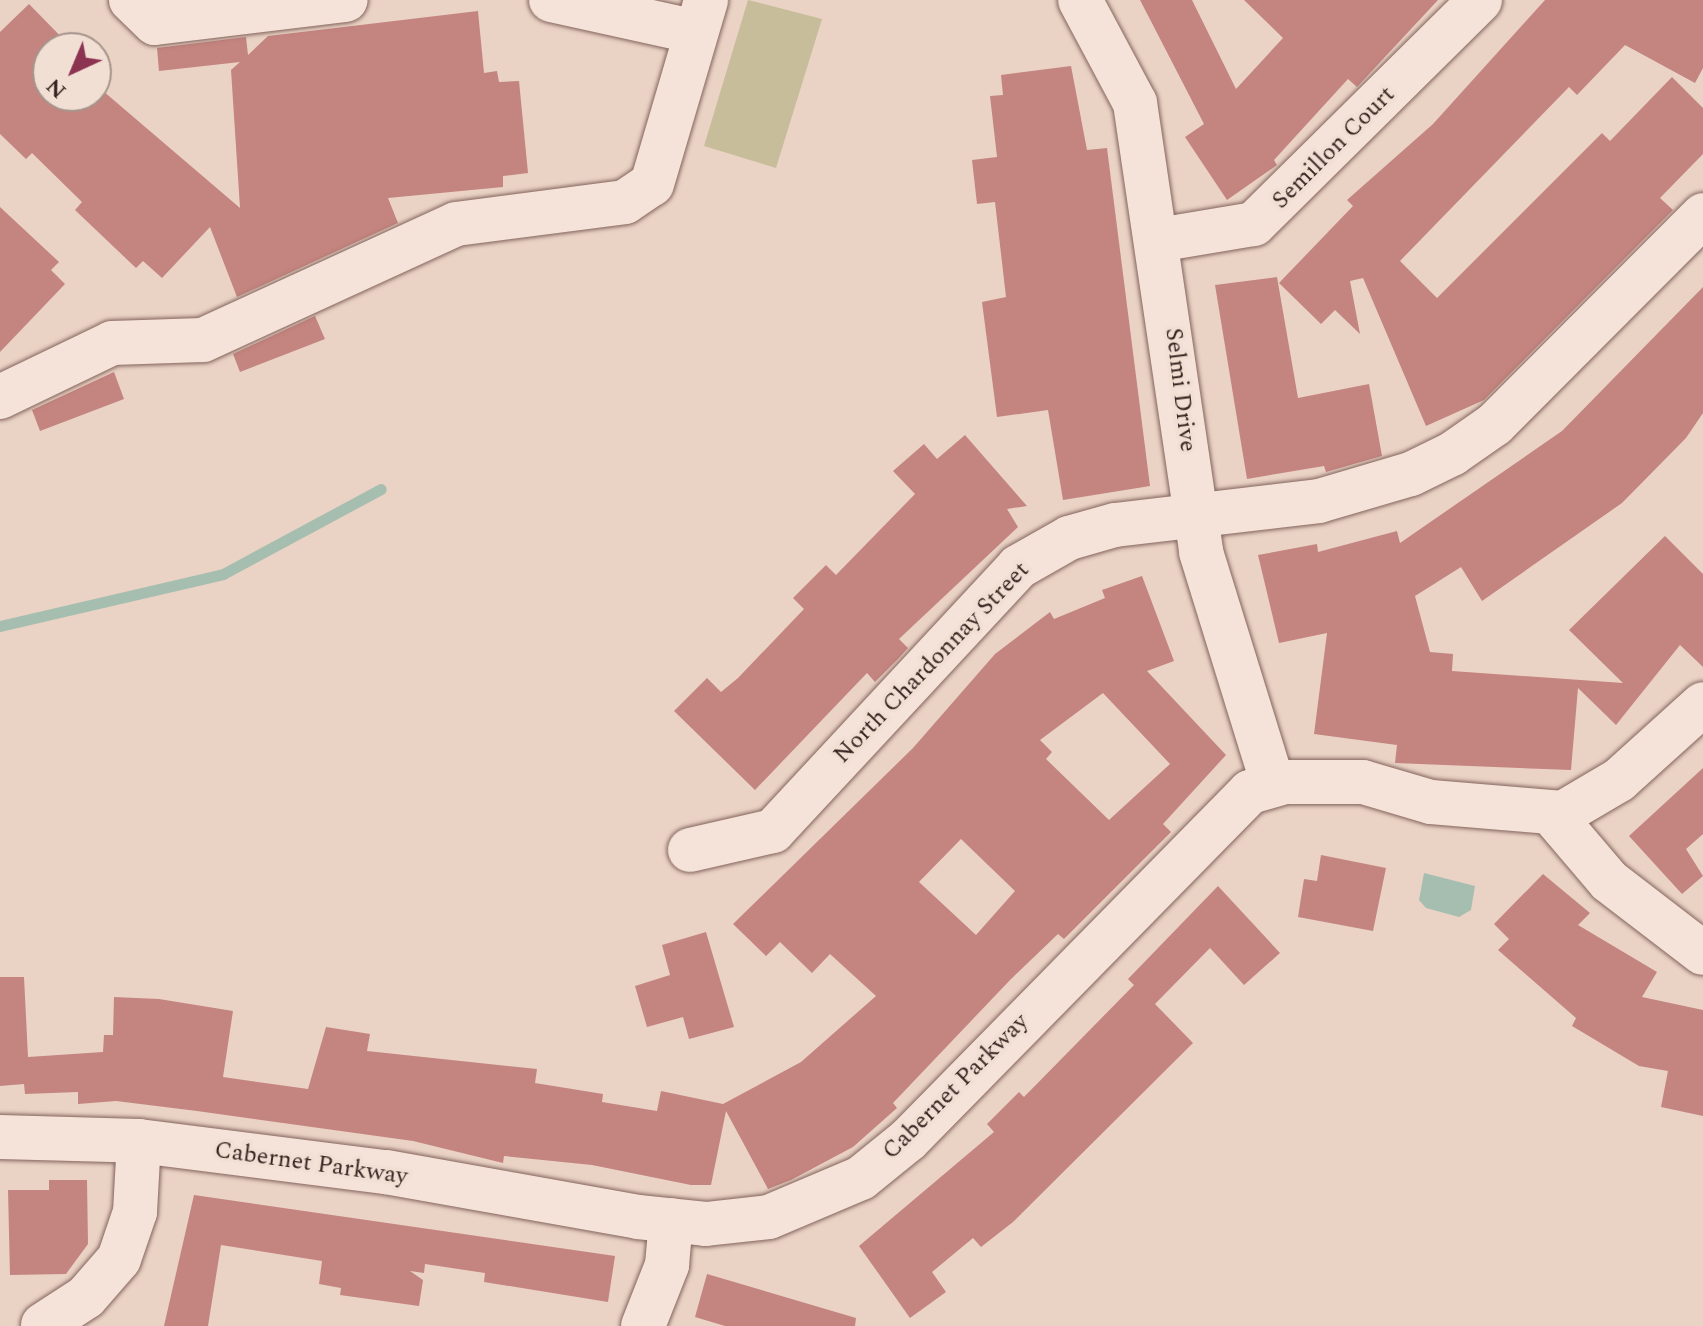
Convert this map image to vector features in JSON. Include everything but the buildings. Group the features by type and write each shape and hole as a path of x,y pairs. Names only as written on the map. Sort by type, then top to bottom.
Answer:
{"street":[{"path":"131,0 155,23 346,0"},
{"path":"0,397 112,343 203,340 456,224 625,202 652,184 701,16 551,0"},
{"name":"Selmi Drive","path":"1080,0 1135,103 1158,240 1196,519 1218,622 1273,785"},
{"name":"Semillon Court","path":"1158,240 1254,224 1480,0"},
{"name":"North Chardonnay Street","path":"690,850 773,831 1018,567 1069,538 1115,525 1196,519 1369,489 1452,454 1495,424 1703,215"},
{"path":"1703,704 1619,780 1552,814 1609,881 1703,953"},
{"name":"Cabernet Parkway","path":"0,1137 139,1141 671,1220 769,1217 861,1178 908,1140 1177,860 1250,792 1273,785 1363,782 1431,802 1552,814"},
{"path":"43,1325 86,1297 119,1259 135,1212 139,1141"},
{"path":"643,1326 667,1265 671,1220"}],"shaded area":[{"path":"748,0 822,19 776,168 704,146"},
{"path":"1424,873 1475,886 1471,910 1459,917 1426,908 1419,900"}],"waterway":[{"path":"0,626 223,574 381,489"}]}
